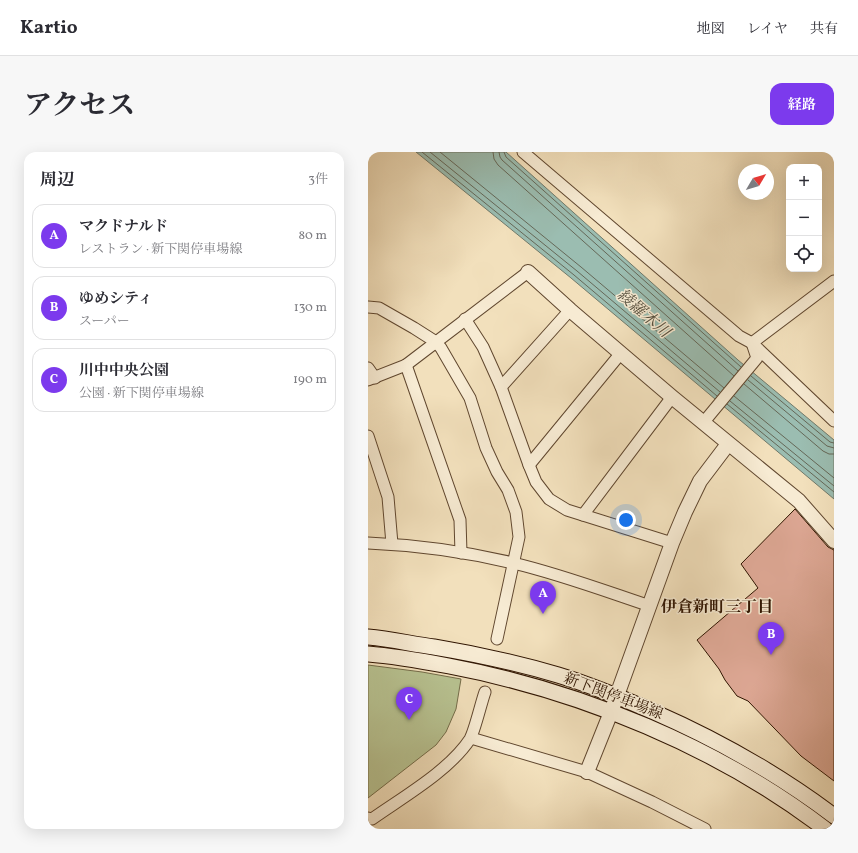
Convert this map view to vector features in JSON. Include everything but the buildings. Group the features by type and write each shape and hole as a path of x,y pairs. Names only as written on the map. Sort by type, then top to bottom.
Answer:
{"main road":[{"name":"新下関停車場線","path":"368,638 468,653 511,662 559,676 617,696 687,727 732,750 771,773 834,816"},
{"name":"新下関停車場線","path":"368,654 417,660 540,687 611,712 644,725 737,771 775,794 825,829"}],"street":[{"path":"523,152 739,336 752,343 834,421"},
{"path":"368,368 372,379 406,365 528,272 672,397 799,501 834,541"},
{"path":"752,343 834,281"},
{"path":"368,307 380,308 436,342 470,398 486,448 497,472 508,490 516,512 519,537 497,640"},
{"path":"501,387 570,310"},
{"path":"465,319 483,347 501,387 536,482 549,499 567,510 672,543"},
{"path":"703,423 757,358 752,343"},
{"path":"529,465 621,353"},
{"path":"406,365 460,520 461,553"},
{"path":"583,514 672,397"},
{"path":"368,436 388,497 392,544"},
{"path":"587,772 611,712 672,543 685,512 700,481 728,444"},
{"path":"368,543 392,544 461,553 513,563 650,606"},
{"path":"368,818 372,819 427,780 455,757 470,738 485,692"},
{"path":"470,738 587,772 705,829"}],"green space":[{"path":"368,665 461,679 456,709 446,732 436,745 368,798"}],"water":[{"name":"綾羅木川","path":"416,152 506,152 738,360 834,440 834,499 571,278"}],"place":[{"name":"マクドナルド","path":"543,614"},
{"name":"ゆめシティ","path":"771,655"},
{"name":"川中中央公園","path":"409,720"}],"district":[{"name":"伊倉新町三丁目","path":"717,608"}]}
